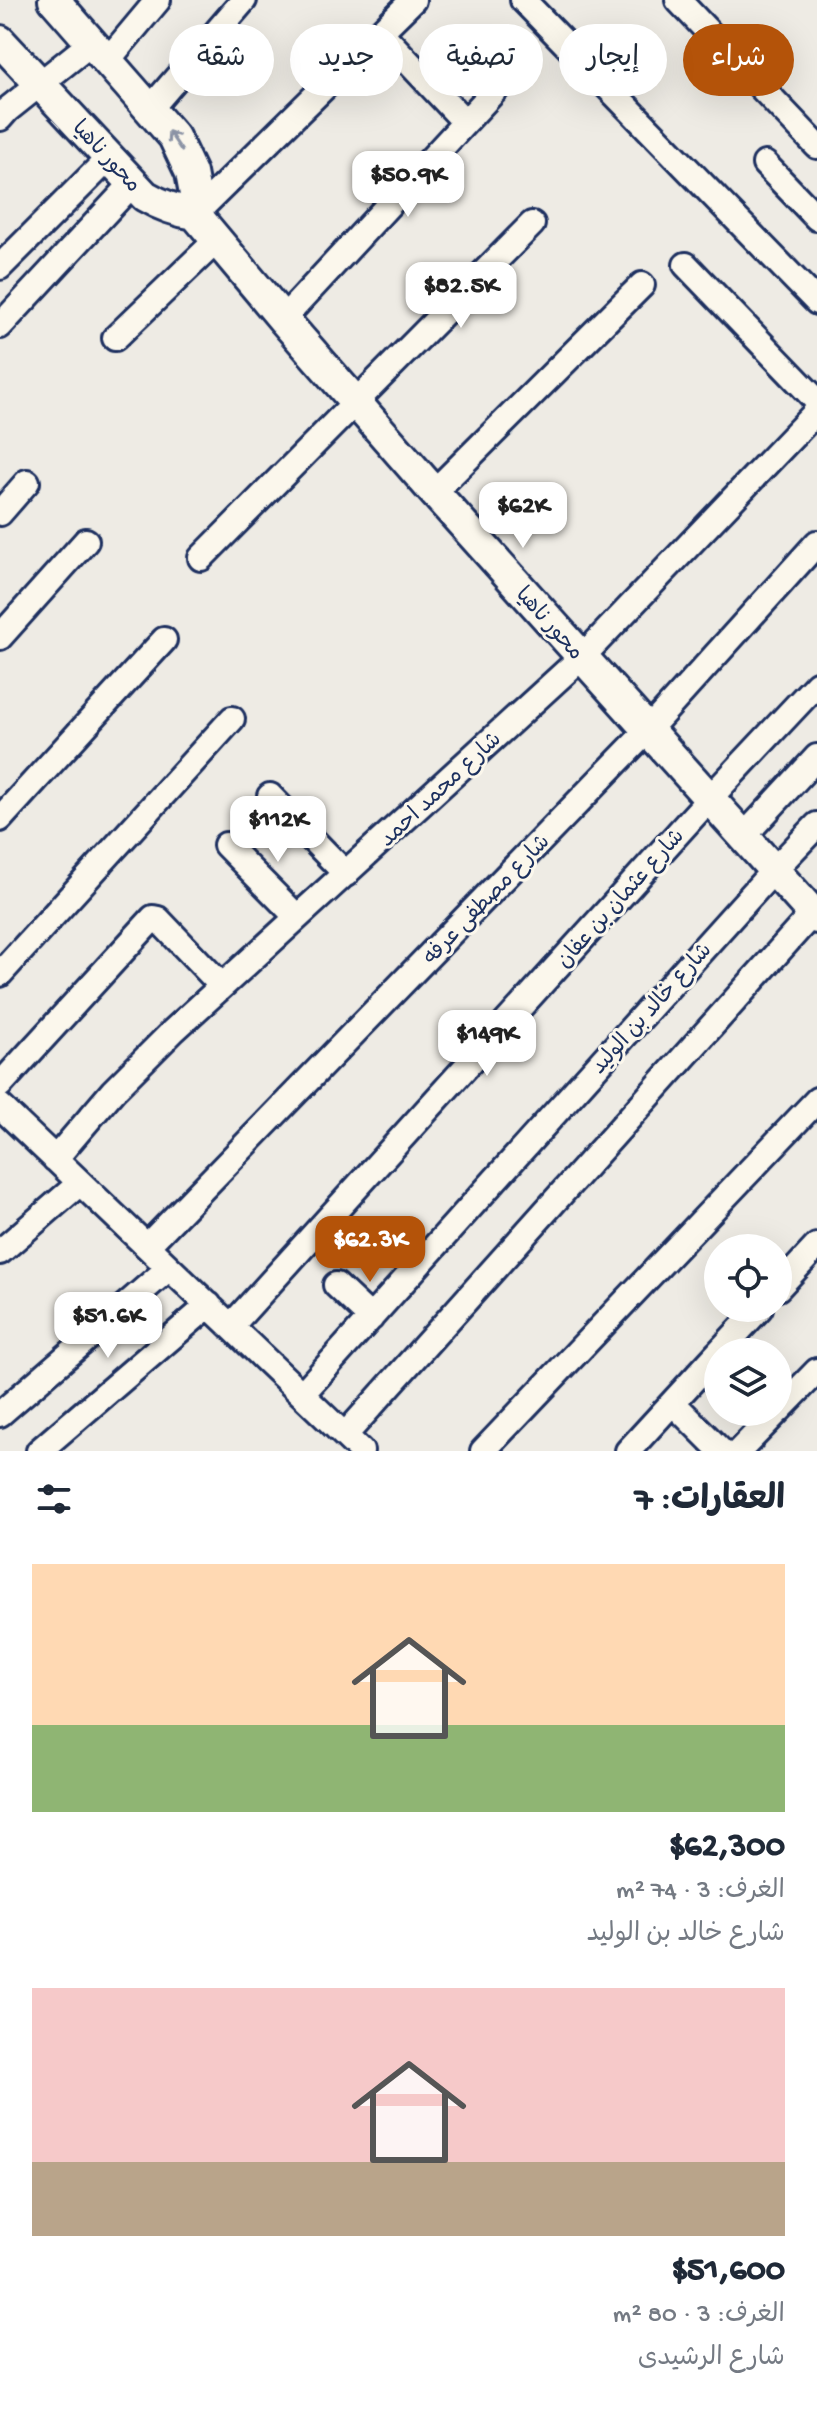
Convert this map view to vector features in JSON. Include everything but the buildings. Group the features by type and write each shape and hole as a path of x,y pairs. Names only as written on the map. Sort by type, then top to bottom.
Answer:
{"main road":[{"path":"54,0 174,137 184,154 193,184 195,214"},
{"name":"محور ناهيا","path":"0,41 145,196 161,205 195,214 434,492 815,915"}],"street":[{"path":"0,118 40,83 99,52 158,0"},
{"path":"150,109 244,0"},
{"path":"390,24 413,0"},
{"path":"523,0 817,302"},
{"path":"678,0 817,146"},
{"path":"403,56 465,122"},
{"path":"195,214 316,96"},
{"path":"283,319 490,96"},
{"path":"0,267 109,158"},
{"path":"765,164 817,218"},
{"path":"0,326 133,183"},
{"path":"201,558 532,224"},
{"path":"115,338 217,240"},
{"path":"686,265 817,401"},
{"path":"434,492 642,285"},
{"name":"شارع محمد احمد","path":"55,1159 143,1060 582,657 817,411"},
{"path":"0,513 27,482"},
{"path":"0,637 86,541"},
{"name":"شارع مصطفى عرفه","path":"147,1246 648,730 817,543"},
{"path":"0,819 164,640"},
{"name":"شارع عثمان بن عفان","path":"231,1326 817,684"},
{"path":"0,974 232,719"},
{"path":"743,837 817,757"},
{"path":"270,796 346,874"},
{"name":"شارع خالد بن الوليد","path":"302,1394 817,825"},
{"path":"226,845 297,917"},
{"path":"222,986 158,919 153,918 0,1102 55,1159 353,1443 815,915"},
{"path":"483,1451 817,1100"},
{"path":"0,1252 80,1183"},
{"path":"792,1273 817,1246"},
{"path":"0,1414 169,1268"},
{"path":"336,1285 371,1318"},
{"path":"39,1451 209,1305"},
{"path":"733,1338 747,1322"},
{"path":"628,1451 704,1369"},
{"path":"792,1397 817,1371"},
{"path":"673,1403 721,1451"},
{"path":"739,1451 764,1426"}]}
